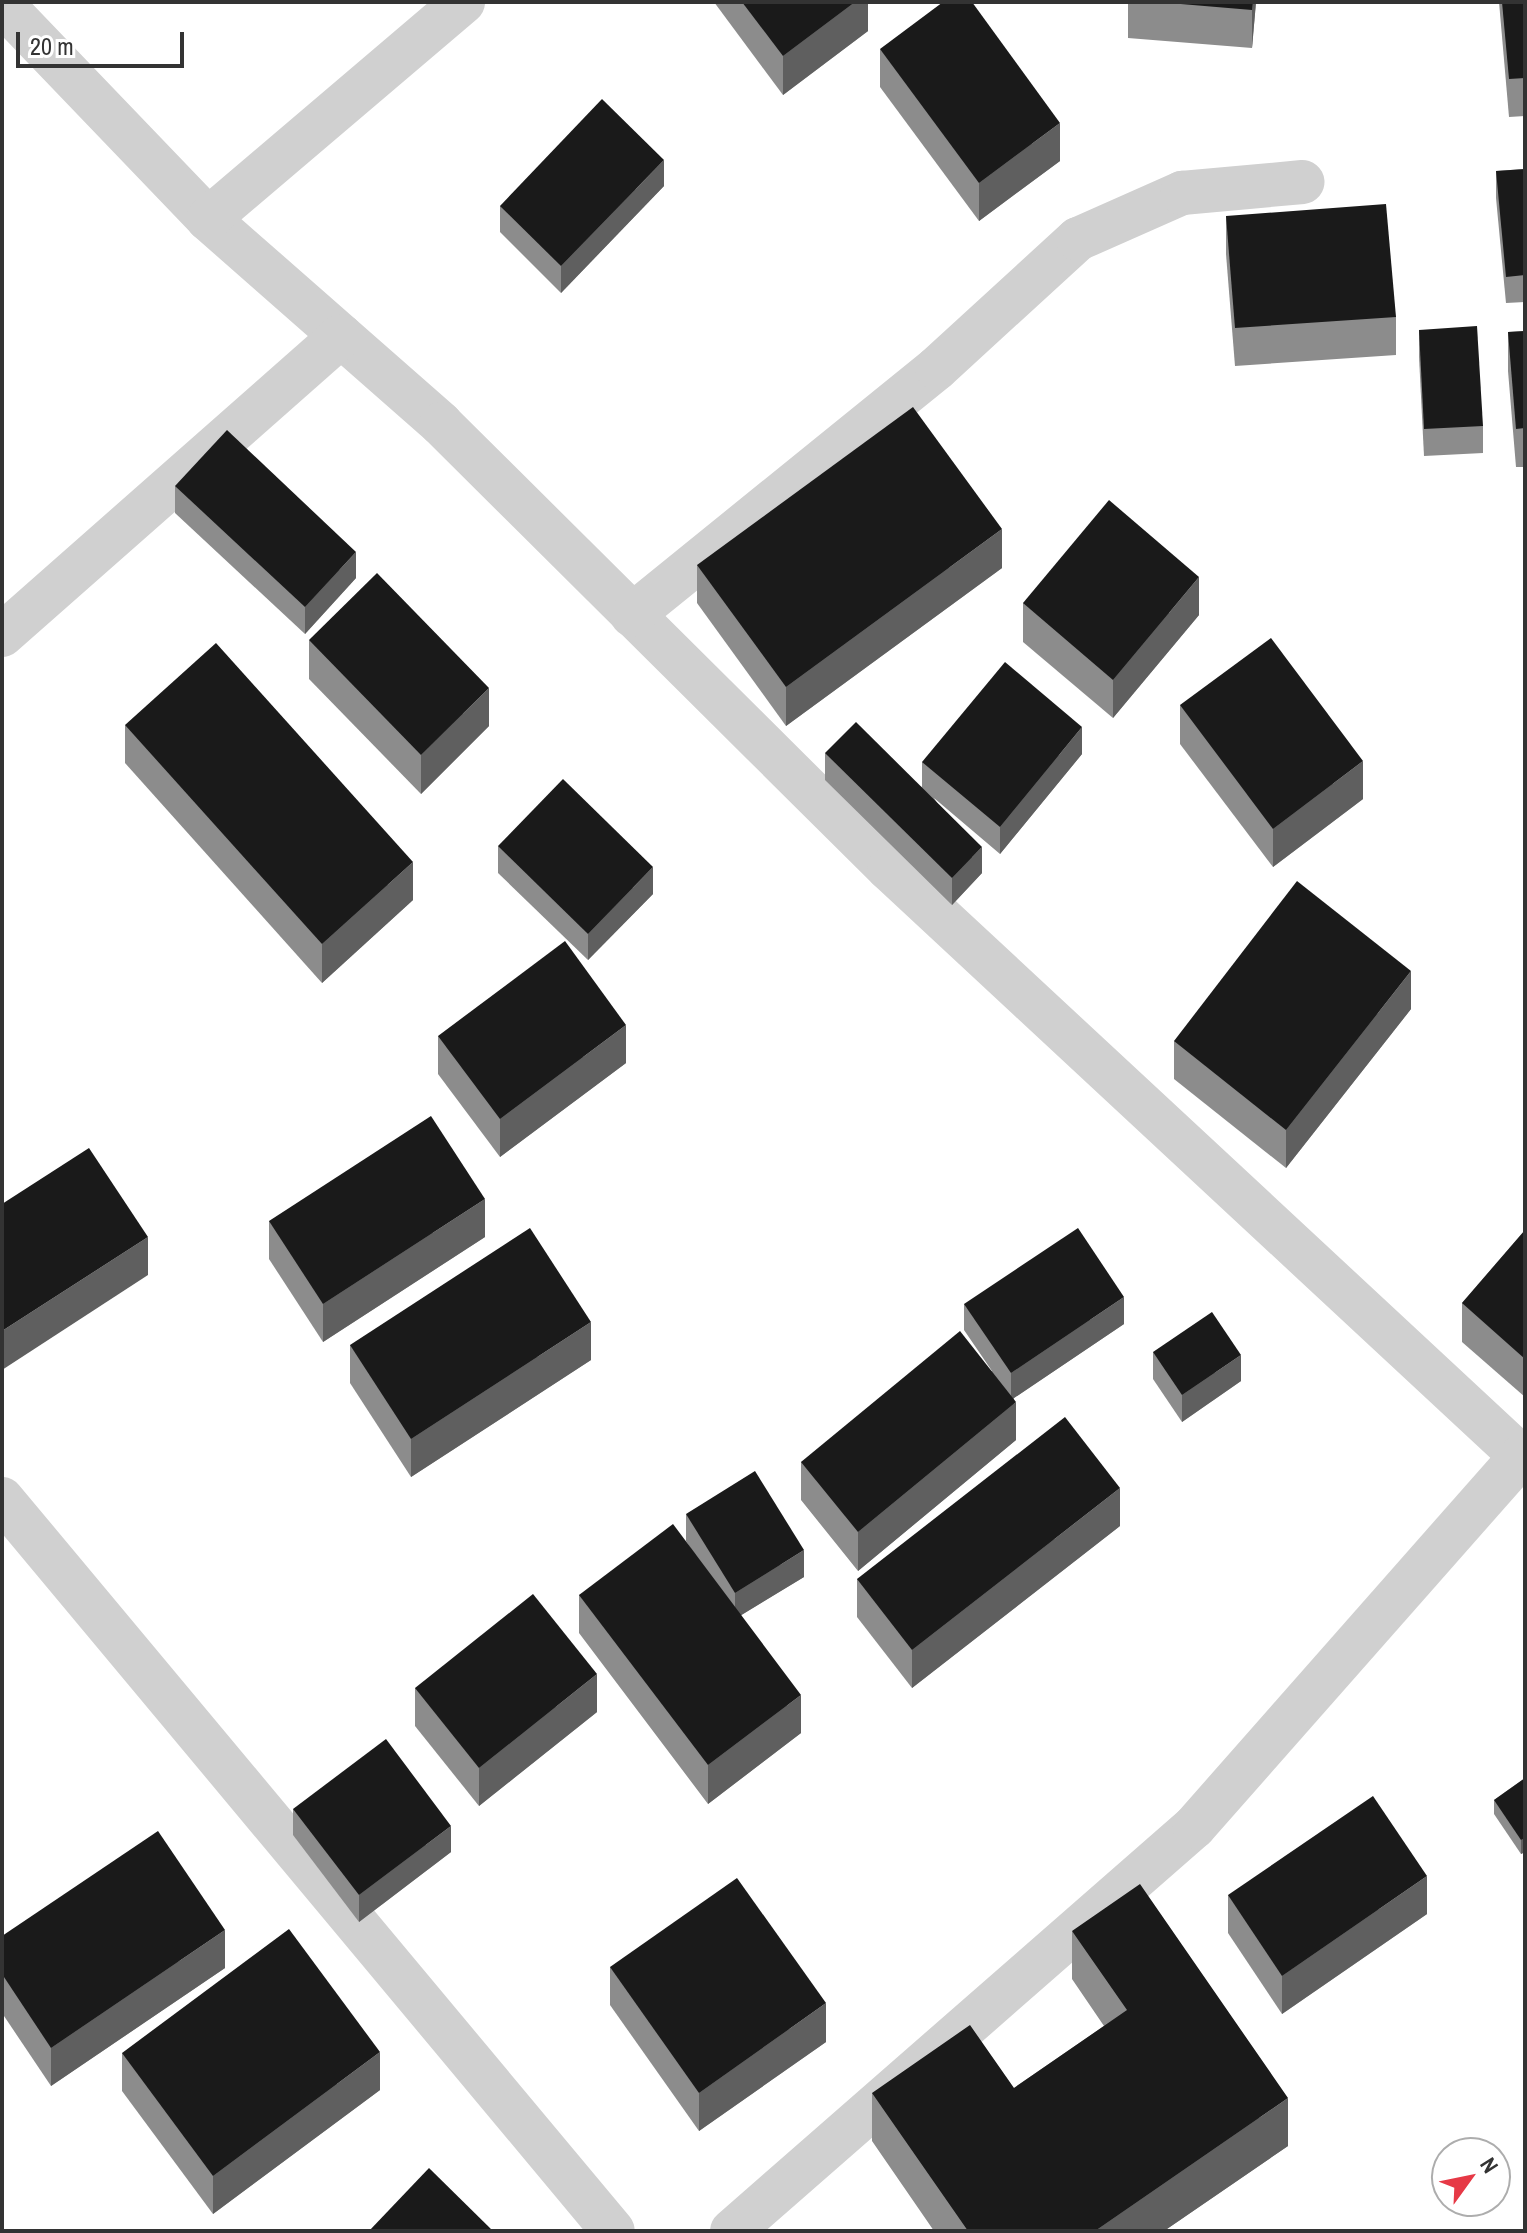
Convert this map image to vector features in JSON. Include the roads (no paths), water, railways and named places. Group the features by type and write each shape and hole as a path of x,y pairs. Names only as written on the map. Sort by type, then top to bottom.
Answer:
{"street":[{"path":"208,219 463,2"},
{"path":"2,4 208,219 341,336 1163,1129 1523,1458 1194,1827 732,2231"},
{"path":"632,615 937,368 1078,239 1182,193 1302,182"},
{"path":"2,635 341,336"},
{"path":"2,1499 613,2231"}]}
